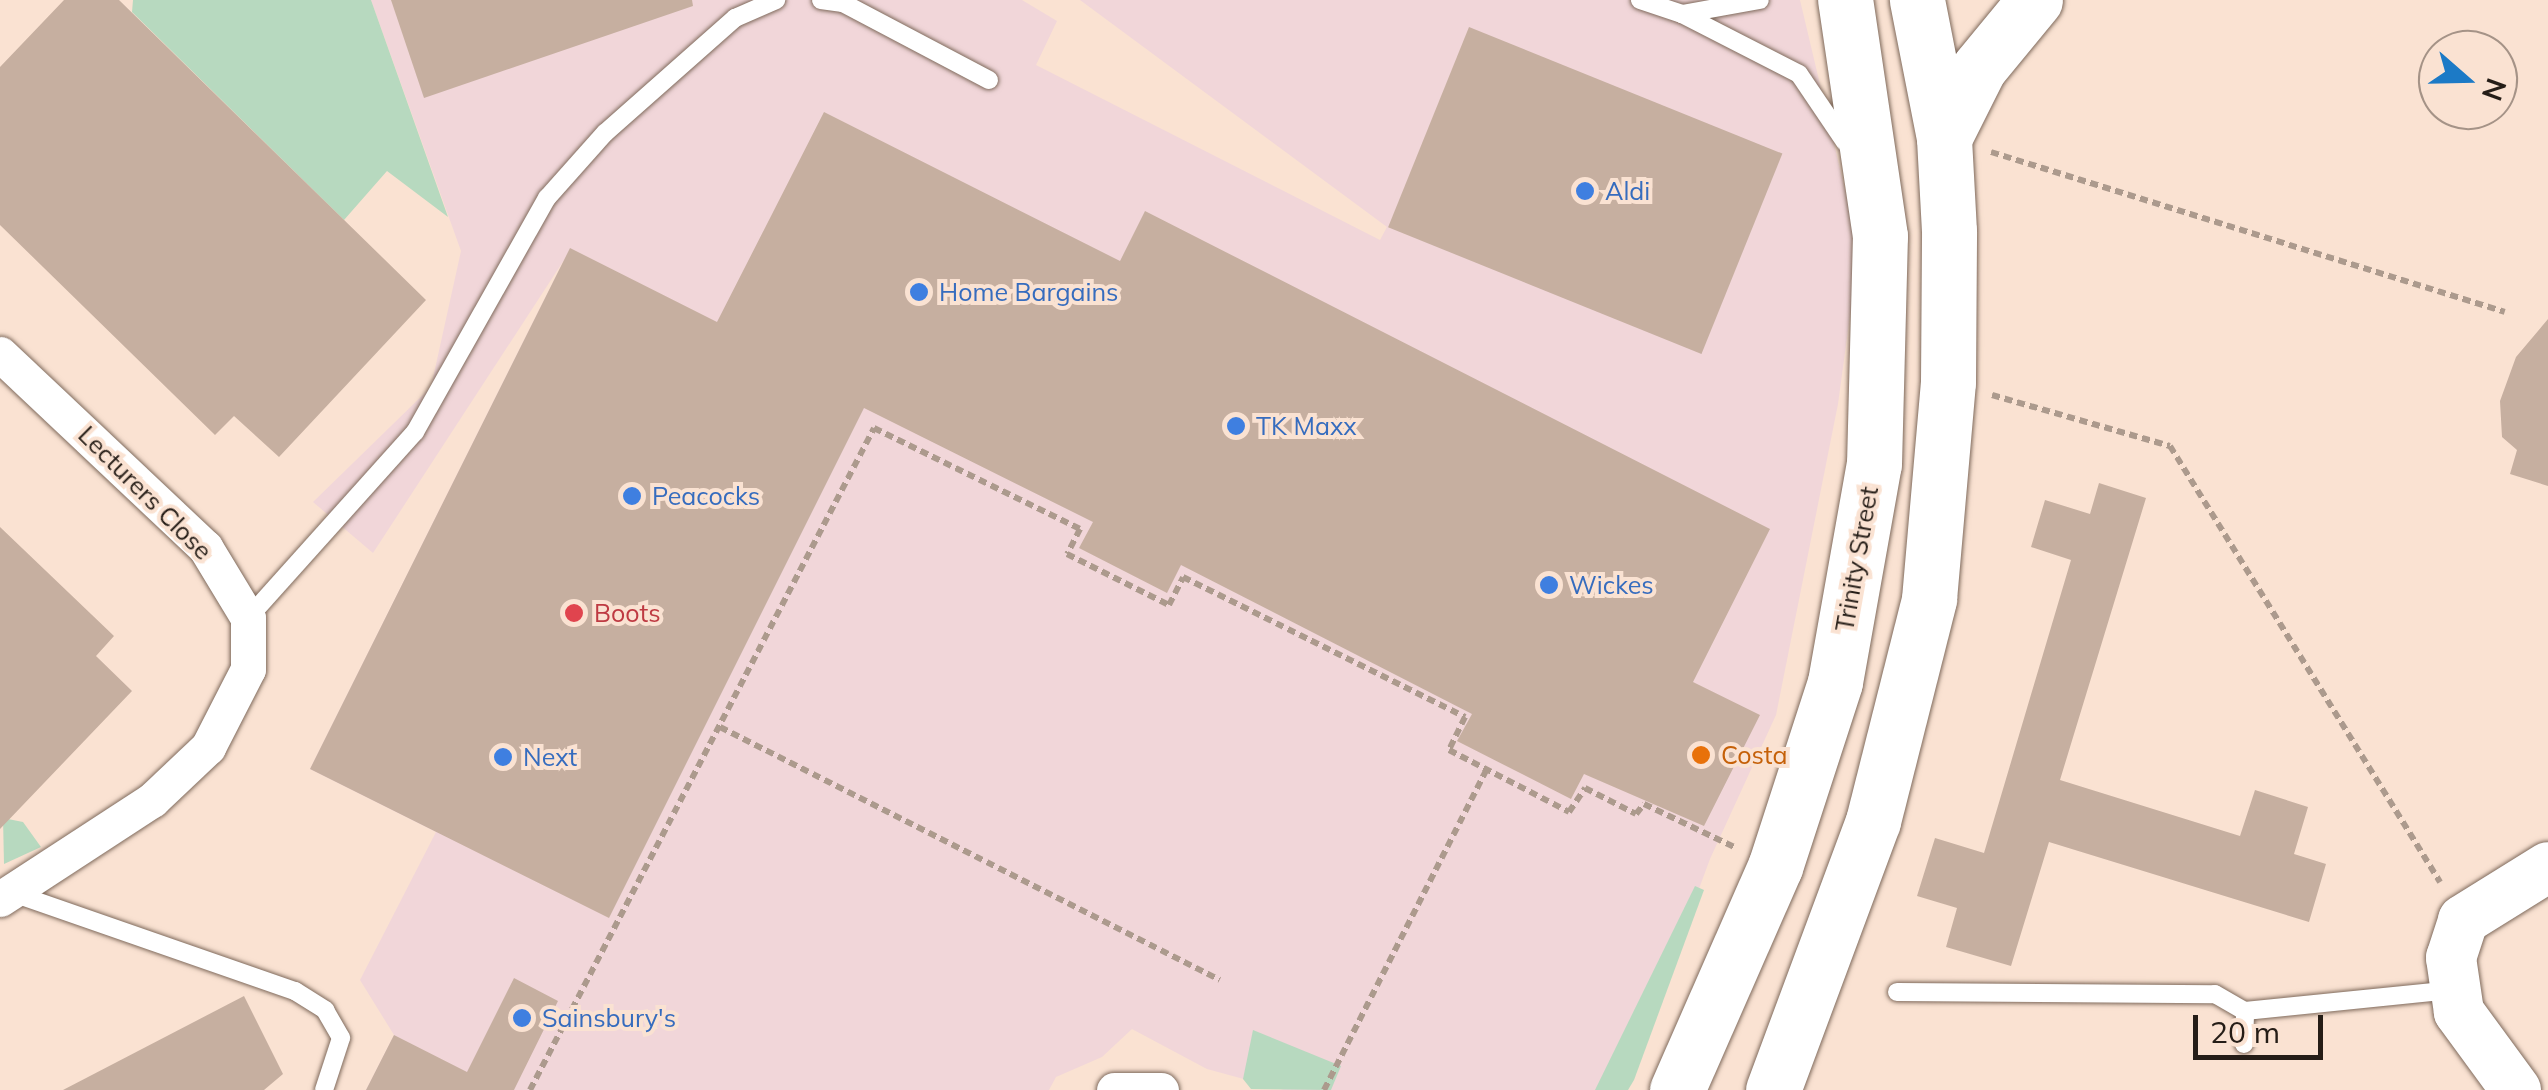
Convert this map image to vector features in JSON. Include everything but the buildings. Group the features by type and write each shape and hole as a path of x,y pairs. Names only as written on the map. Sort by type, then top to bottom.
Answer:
{"main road":[{"name":"Trinity Street","path":"1677,1090 1774,866 1835,682 1874,464 1880,236 1845,0"},
{"path":"1773,1090 1873,820 1928,599 1948,382 1944,138 1917,0"},
{"path":"1944,138 1979,68 2035,0"},
{"path":"1740,1090 1834,926"}],"street":[{"name":"Lecturers Close","path":"0,354 206,546 248,618"},
{"path":"6,896 152,800 208,747 248,668 248,618"},
{"path":"2516,1090 2451,990 2464,920 2548,867"},
{"path":"1114,1090 1161,1090"}],"lane":[{"path":"248,618 415,432 547,198 605,133 735,18 776,0"},
{"path":"821,0 844,3 989,80"},
{"path":"1640,0 1682,14 1800,74 1840,128 1880,236"},
{"path":"1682,14 1760,0"},
{"path":"6,896 310,1001 342,1038 324,1090"},
{"path":"1897,992 2216,994 2245,1011 2451,990"},
{"path":"2244,1044 2245,1011"}],"path":[{"path":"2004,156 2505,312"},
{"path":"1948,382 2170,446 2464,920"},
{"path":"530,1090 874,428 1080,529 1067,554 1169,605 1183,577 1465,716 1449,750 1569,812 1585,788 1636,814 1644,804 1774,866"},
{"path":"720,727 1220,980"},
{"path":"1324,1090 1488,770"}],"shaded area":[{"path":"371,0 1022,0 1057,21 1036,65 1380,240 1387,227 1080,0 1800,0 1859,249 1838,404 1776,715 1710,859 1636,1059 1614,1090 1284,1090 1207,1069 1132,1029 1102,1057 1056,1077 1049,1090 366,1090 394,1035 360,980 436,832 310,769 564,260 373,553 313,502 431,387 461,251"}],"green space":[{"path":"133,0 371,0 448,217 387,171 344,220 132,12"},
{"path":"3,818 23,822 41,847 4,864"},
{"path":"1695,886 1704,890 1634,1080 1628,1090 1595,1090"},
{"path":"1253,1030 1341,1066 1331,1090 1251,1089 1243,1079"}],"place":[{"name":"Aldi","path":"1585,191"},
{"name":"Home Bargains","path":"919,292"},
{"name":"TK Maxx","path":"1236,426"},
{"name":"Peacocks","path":"632,496"},
{"name":"Wickes","path":"1549,585"},
{"name":"Boots","path":"574,613"},
{"name":"Costa","path":"1701,755"},
{"name":"Next","path":"503,757"},
{"name":"Sainsbury's","path":"522,1018"}]}
